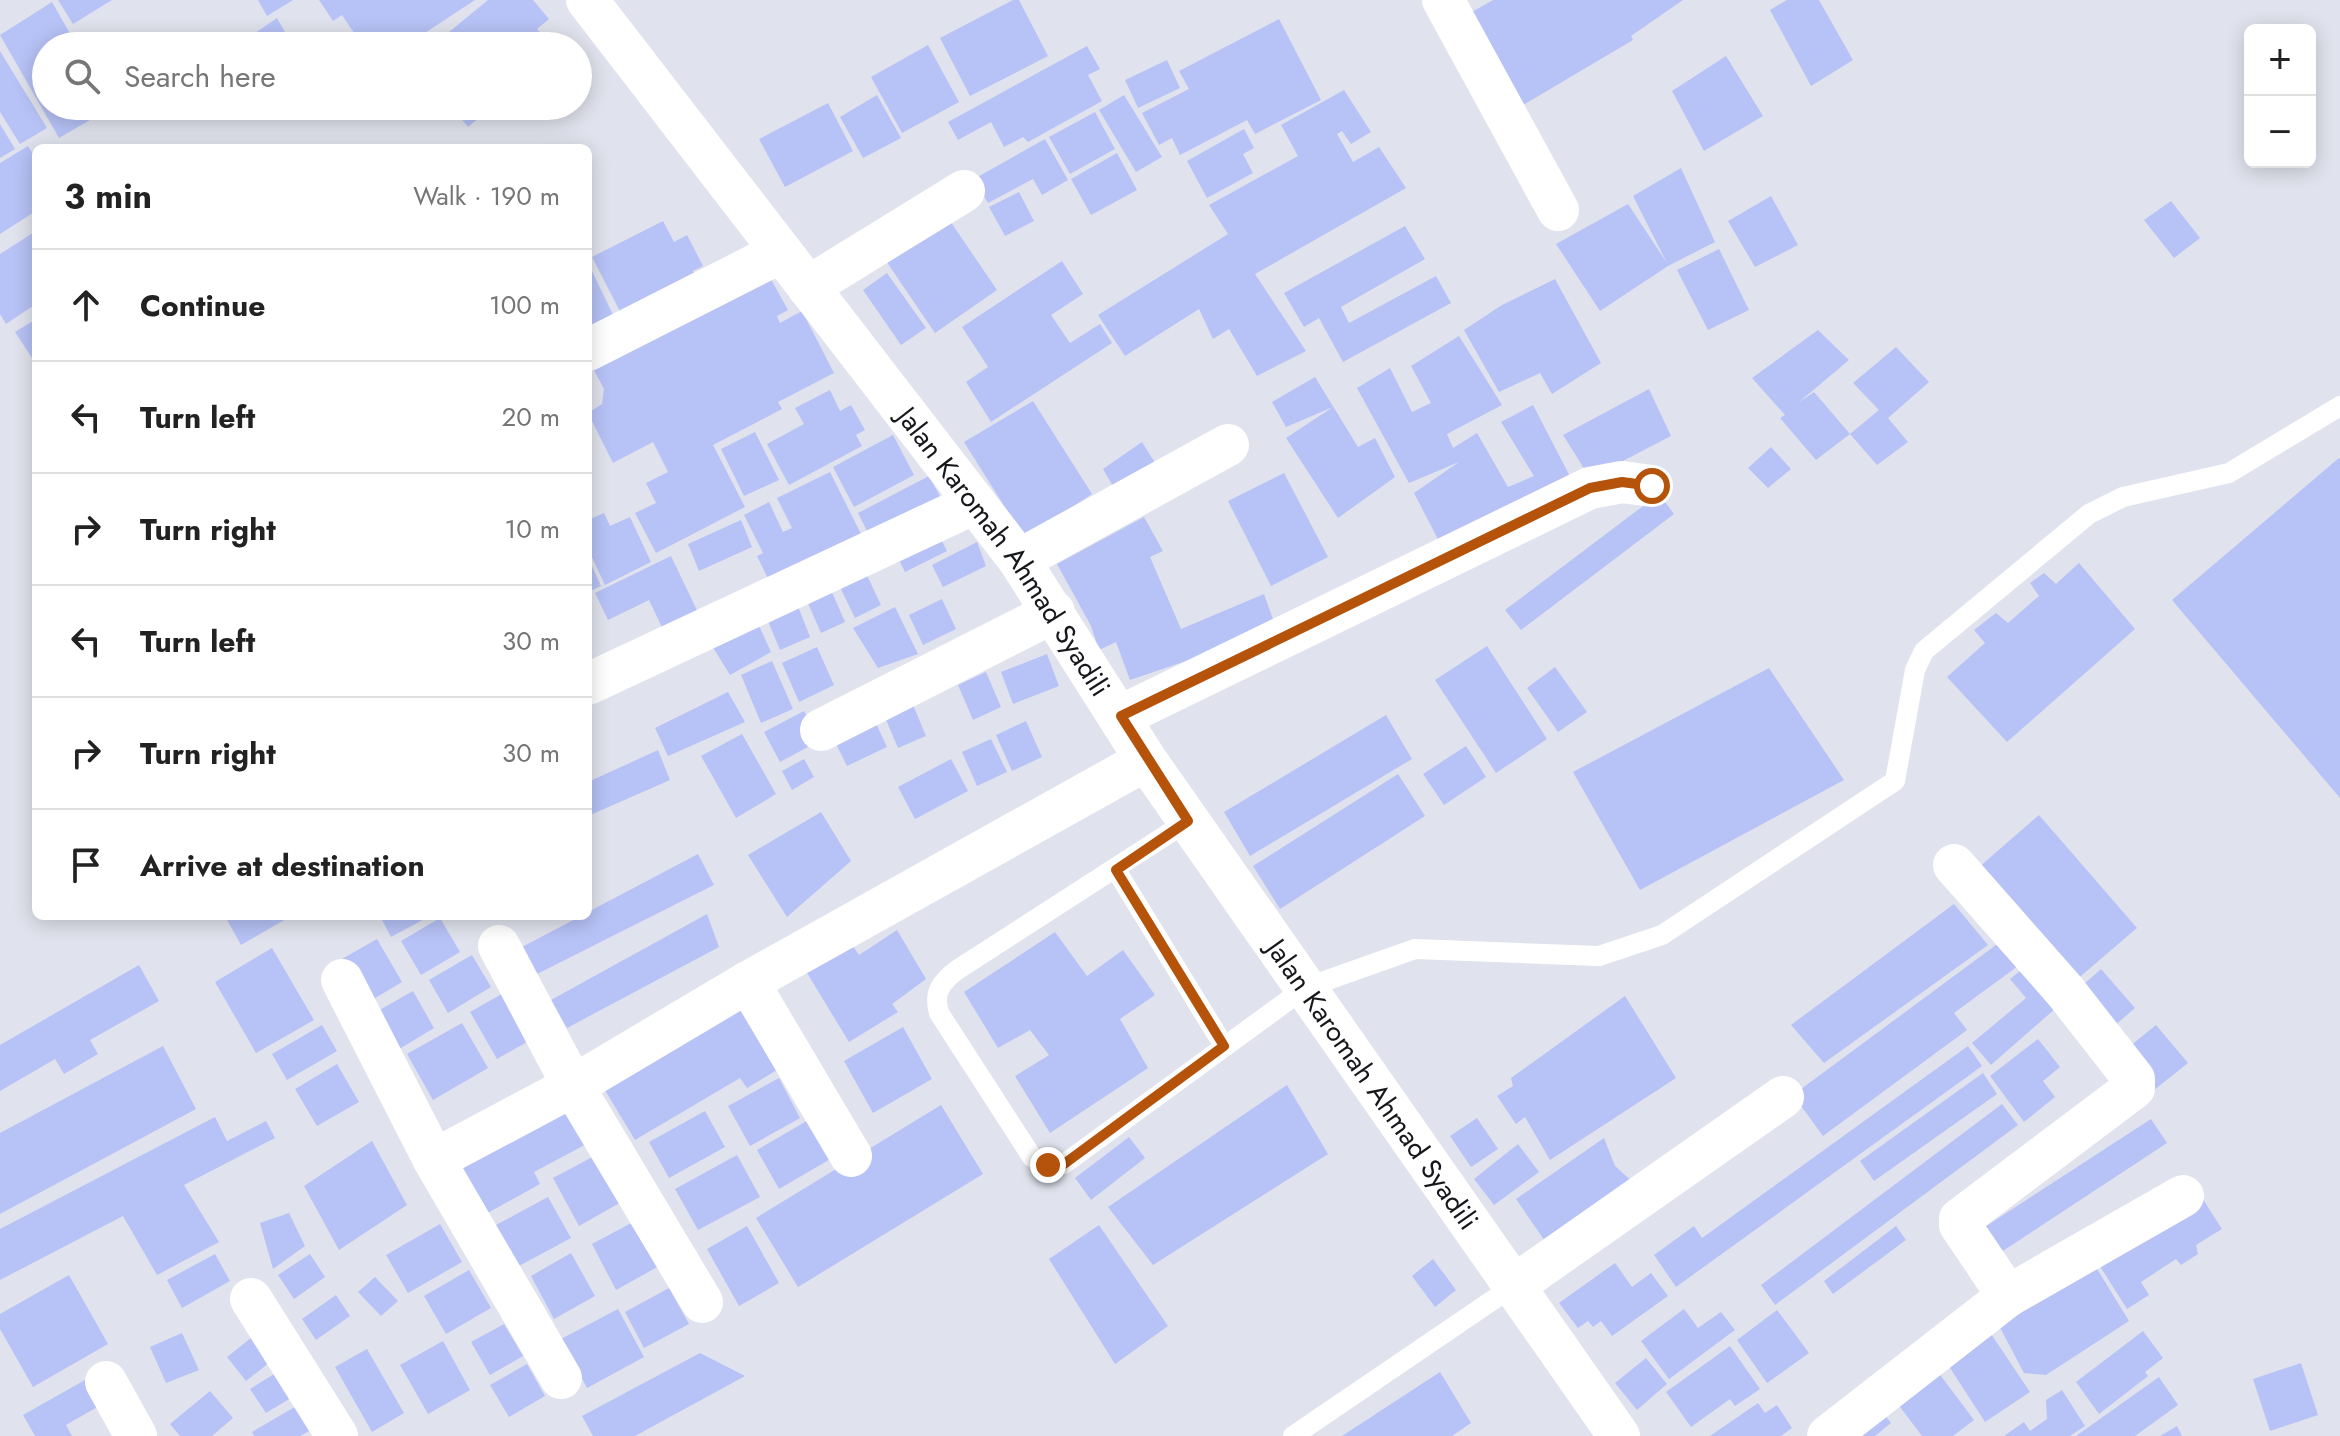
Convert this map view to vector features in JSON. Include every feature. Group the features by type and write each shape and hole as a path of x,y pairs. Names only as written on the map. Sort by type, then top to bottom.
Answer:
{"street":[{"name":"Jalan Karomah Ahmad Syadili","path":"587,0 1019,560 1121,716 1146,760 1619,1436"},
{"path":"1443,0 1558,210"},
{"path":"808,287 964,191"},
{"path":"592,348 781,252"},
{"path":"1019,560 1228,445"},
{"path":"1121,716 1590,488 1622,482 1652,486"},
{"path":"592,682 975,503"},
{"path":"821,730 1054,612"},
{"path":"434,1160 573,1086 748,982 1146,760"},
{"path":"1954,865 2065,991 2134,1079 2134,1088 1960,1219 1960,1225 2008,1296"},
{"path":"499,946 573,1086 702,1302"},
{"path":"342,980 434,1160 561,1378"},
{"path":"748,982 851,1156"},
{"path":"1512,1287 1783,1097"},
{"path":"1828,1436 2008,1296 2183,1196"},
{"path":"251,1299 337,1436"},
{"path":"106,1382 136,1436"}],"lane":[{"path":"1188,821 945,979 935,1001 939,1013 1023,1146 1032,1157 1048,1165 1064,1164 1305,988 1415,949 1599,956 1662,935 1895,781 1915,670 1924,651 2066,529 2123,497 2229,473 2338,411"},
{"path":"1116,870 1224,1046"},
{"path":"1293,1436 1512,1287"}],"building":[{"path":"58,0 112,0 73,24"},
{"path":"258,0 293,0 267,16"},
{"path":"319,0 475,0 426,32 354,32 342,15 333,21"},
{"path":"488,0 533,0 549,19 537,29 539,32 449,32"},
{"path":"1013,0 1019,0 1048,56 970,96 940,38"},
{"path":"1493,0 1683,0 1631,36 1633,40 1513,111 1463,17"},
{"path":"1787,0 1819,0 1853,60 1811,86 1770,10"},
{"path":"52,2 69,32 32,32 32,91 0,35"},
{"path":"277,18 285,32 256,32"},
{"path":"1279,19 1321,100 1255,134 1247,120 1180,155 1172,138 1159,145 1142,113 1189,89 1179,71"},
{"path":"928,45 959,102 902,133 871,77"},
{"path":"1087,46 1100,69 1088,75 1102,101 1028,142 1023,137 1004,147 991,122 958,140 948,122"},
{"path":"0,51 32,103 32,120 42,120 47,128 20,144 0,112"},
{"path":"1726,56 1763,116 1704,151 1672,91"},
{"path":"1167,60 1180,88 1138,108 1125,80"},
{"path":"1344,90 1371,132 1351,144 1342,131 1337,134 1353,162 1379,147 1406,188 1255,274 1306,351 1257,376 1229,329 1213,339 1199,309 1125,356 1098,315 1228,234 1209,205 1298,156 1281,125"},
{"path":"877,95 901,138 863,158 840,117"},
{"path":"1124,95 1162,157 1136,172 1099,110"},
{"path":"828,103 853,151 785,187 759,139"},
{"path":"1095,112 1115,149 1070,174 1049,137"},
{"path":"49,120 90,120 59,138"},
{"path":"462,120 476,120 468,127"},
{"path":"0,124 15,149 0,158"},
{"path":"1244,129 1254,148 1243,154 1253,173 1207,198 1187,161"},
{"path":"1045,139 1068,180 1042,195 1033,179 988,203 974,179"},
{"path":"28,146 32,152 32,214 0,234 0,163"},
{"path":"1117,153 1137,190 1091,215 1071,179"},
{"path":"1681,168 1715,242 1668,266 1600,311 1556,244 1628,204 1667,263 1633,196"},
{"path":"1019,192 1034,221 1005,236 989,207"},
{"path":"1771,196 1798,245 1755,267 1728,221"},
{"path":"2171,201 2200,238 2174,258 2144,220"},
{"path":"946,215 997,290 935,333 884,258"},
{"path":"663,221 674,242 687,235 703,266 693,271 701,287 627,325 592,257"},
{"path":"1405,226 1425,259 1341,307 1349,323 1436,276 1451,303 1343,362 1319,318 1304,327 1284,293"},
{"path":"32,234 32,307 6,324 0,314 0,254"},
{"path":"1719,249 1749,310 1708,330 1677,270"},
{"path":"1062,261 1083,294 1051,315 1070,343 1100,324 1112,343 991,422 966,382 988,367 962,327"},
{"path":"592,271 617,323 592,334"},
{"path":"767,272 788,310 777,316 780,323 802,311 834,373 778,402 782,409 713,445 745,507 656,553 635,513 656,503 646,483 668,472 653,442 613,463 592,421 592,410 602,404 604,389 592,367 592,360"},
{"path":"887,273 926,328 901,345 863,290"},
{"path":"1555,279 1601,363 1552,394 1540,373 1499,392 1464,330 1502,305"},
{"path":"32,321 32,358 15,332"},
{"path":"1818,330 1849,360 1798,403 1814,392 1850,434 1816,460 1780,418 1785,415 1752,378"},
{"path":"1459,336 1502,405 1447,434 1453,448 1477,433 1508,487 1534,476 1501,422 1533,405 1576,488 1443,549 1414,493 1459,462 1409,483 1357,388 1390,368 1412,412 1431,403 1411,366"},
{"path":"1896,347 1929,382 1888,418 1908,442 1877,465 1850,434 1879,410 1853,383"},
{"path":"1315,377 1358,447 1375,438 1395,477 1338,518 1286,438 1333,407 1286,427 1272,402"},
{"path":"1649,389 1671,436 1590,478 1563,435"},
{"path":"830,390 840,411 851,405 865,430 856,435 862,446 789,485 767,444 804,424 795,408"},
{"path":"1033,401 1092,494 1025,539 964,442"},
{"path":"755,432 779,480 744,496 721,449"},
{"path":"893,435 914,475 854,507 833,467"},
{"path":"1142,442 1159,469 1117,493 1103,469"},
{"path":"1771,447 1791,469 1768,488 1748,468"},
{"path":"2340,460 2340,798 2172,600"},
{"path":"830,472 867,546 775,593 757,556 763,553 744,515 769,502 783,532 792,528 777,498"},
{"path":"1284,473 1328,557 1271,586 1228,501"},
{"path":"929,476 941,498 876,549 858,513"},
{"path":"1659,494 1674,514 1521,630 1505,610"},
{"path":"604,513 610,526 630,517 651,562 605,585 592,557 592,518"},
{"path":"1144,517 1163,551 1150,557 1181,629 1264,594 1274,622 1192,659 1130,680 1116,642 1099,650 1091,626 1057,564"},
{"path":"741,520 752,547 699,571 688,544"},
{"path":"936,529 947,551 905,572 894,550"},
{"path":"977,542 986,566 943,587 932,565"},
{"path":"671,556 703,623 668,640 649,600 608,620 595,593"},
{"path":"2079,563 2135,629 2007,742 1947,677 1985,643 1974,630 1996,613 2008,623 2039,596 2030,583 2044,573 2056,584"},
{"path":"592,566 601,586 592,590"},
{"path":"863,567 881,605 855,618 836,579"},
{"path":"828,583 845,622 821,633 804,594"},
{"path":"942,599 956,629 923,645 909,615"},
{"path":"796,601 810,637 780,650 765,614"},
{"path":"895,607 918,654 878,668 853,628"},
{"path":"755,617 771,652 730,675 709,641"},
{"path":"1487,646 1547,739 1496,773 1435,680"},
{"path":"817,647 834,685 799,702 782,663"},
{"path":"1047,654 1059,686 1013,704 1001,672"},
{"path":"772,661 793,709 761,723 741,675"},
{"path":"1555,667 1587,712 1558,732 1527,688"},
{"path":"1769,668 1844,780 1640,890 1573,772"},
{"path":"986,672 1001,707 973,720 958,685"},
{"path":"728,692 745,722 668,756 655,728"},
{"path":"909,695 926,736 898,748 881,708"},
{"path":"804,711 819,741 780,762 764,732"},
{"path":"871,713 887,747 847,766 830,732"},
{"path":"1386,715 1412,759 1250,856 1224,812"},
{"path":"1026,721 1042,757 1012,771 996,735"},
{"path":"742,734 776,794 736,818 701,756"},
{"path":"991,739 1007,772 977,786 962,752"},
{"path":"1466,746 1486,777 1444,805 1423,774"},
{"path":"658,750 670,780 592,814 592,780"},
{"path":"804,759 814,777 792,790 782,771"},
{"path":"951,759 968,791 915,819 898,787"},
{"path":"1398,774 1425,816 1280,909 1253,866"},
{"path":"821,812 851,861 787,917 748,855"},
{"path":"2039,815 2137,928 2068,987 1970,875"},
{"path":"698,854 714,885 537,974 522,947 573,920 592,920 592,910"},
{"path":"1954,904 1988,945 1824,1063 1791,1025"},
{"path":"707,914 719,947 567,1028 551,1000"},
{"path":"227,920 284,920 241,945"},
{"path":"382,920 423,920 391,937"},
{"path":"441,920 460,952 421,975 401,941"},
{"path":"897,930 926,979 892,1004 898,1012 849,1042 801,963 846,936 859,955"},
{"path":"1055,932 1087,976 1123,950 1155,995 1120,1019 1148,1068 1050,1133 1015,1076 1049,1055 1030,1030 998,1048 964,992"},
{"path":"377,939 402,982 367,1003 342,959"},
{"path":"2000,942 2018,966 1954,1013 1967,1030 1823,1136 1793,1095"},
{"path":"272,948 314,1020 256,1053 215,982"},
{"path":"472,955 491,987 448,1013 429,980"},
{"path":"2031,962 2065,1001 2101,969 2135,1008 2090,1047 2056,1008 1991,1065 1972,1043 2026,998 2010,979"},
{"path":"139,965 159,1001 90,1040 98,1054 64,1074 55,1059 0,1091 0,1045"},
{"path":"413,991 434,1028 391,1054 369,1016"},
{"path":"507,991 534,1038 497,1059 470,1012"},
{"path":"1625,996 1676,1078 1550,1160 1525,1117 1516,1124 1497,1096 1513,1086 1511,1078"},
{"path":"748,997 787,1064 747,1088 740,1078 635,1140 603,1087"},
{"path":"462,1023 488,1068 433,1100 407,1054"},
{"path":"322,1025 337,1051 287,1080 272,1054"},
{"path":"2156,1025 2188,1063 2134,1106 2103,1068"},
{"path":"903,1027 932,1079 873,1113 844,1061"},
{"path":"2038,1039 2060,1067 2043,1081 2055,1097 2024,1122 1990,1076"},
{"path":"163,1046 196,1109 0,1214 0,1133"},
{"path":"1968,1046 1982,1066 1676,1287 1654,1255 1694,1226 1702,1238"},
{"path":"337,1064 359,1102 317,1126 295,1089"},
{"path":"1983,1073 1997,1094 1874,1181 1860,1161"},
{"path":"779,1078 800,1118 750,1146 728,1106"},
{"path":"1287,1085 1328,1154 1153,1265 1108,1207"},
{"path":"570,1099 592,1141 534,1172 540,1184 482,1216 453,1162"},
{"path":"2002,1104 2018,1125 1775,1305 1761,1285"},
{"path":"941,1105 983,1174 798,1287 756,1218"},
{"path":"705,1111 725,1147 669,1178 649,1142"},
{"path":"817,1115 839,1154 779,1189 757,1150"},
{"path":"215,1117 227,1141 266,1121 275,1138 184,1185 219,1242 157,1275 123,1216 0,1280 0,1229"},
{"path":"1477,1118 1498,1149 1471,1167 1450,1136"},
{"path":"2151,1119 2167,1143 1968,1274 1951,1249"},
{"path":"1129,1137 1145,1158 1091,1200 1075,1178"},
{"path":"1604,1138 1615,1166 1636,1185 1549,1247 1516,1199"},
{"path":"372,1141 407,1205 339,1250 304,1186"},
{"path":"1518,1144 1539,1172 1494,1205 1474,1179"},
{"path":"600,1153 625,1200 579,1226 553,1178"},
{"path":"737,1155 760,1197 698,1230 675,1189"},
{"path":"2199,1193 2222,1229 2196,1245 2198,1254 2181,1265 2176,1259 2141,1282 2149,1295 2127,1309 2096,1260"},
{"path":"548,1197 571,1238 517,1267 494,1226"},
{"path":"289,1213 305,1246 273,1269 260,1223"},
{"path":"637,1220 661,1265 616,1290 592,1244"},
{"path":"440,1224 462,1262 408,1293 386,1255"},
{"path":"1099,1225 1168,1326 1115,1364 1049,1259"},
{"path":"747,1226 779,1283 739,1306 707,1249"},
{"path":"1896,1226 1906,1240 1833,1294 1824,1281"},
{"path":"571,1253 595,1296 554,1319 531,1276"},
{"path":"215,1254 230,1281 182,1308 167,1280"},
{"path":"310,1254 325,1277 294,1299 278,1275"},
{"path":"1433,1259 1456,1290 1435,1307 1412,1276"},
{"path":"2091,1259 2129,1321 2046,1375 2024,1373 1996,1320"},
{"path":"1615,1263 1632,1287 1651,1273 1668,1296 1612,1336 1601,1321 1593,1327 1588,1321 1578,1328 1559,1303"},
{"path":"469,1270 491,1308 446,1334 424,1296"},
{"path":"69,1275 108,1344 33,1387 0,1329 0,1314"},
{"path":"375,1277 398,1301 381,1316 358,1292"},
{"path":"669,1288 689,1324 644,1348 625,1312"},
{"path":"336,1295 350,1316 316,1340 302,1319"},
{"path":"618,1309 644,1357 587,1388 561,1339"},
{"path":"1684,1309 1698,1328 1721,1312 1735,1330 1669,1379 1641,1341"},
{"path":"1777,1310 1809,1353 1767,1383 1737,1340"},
{"path":"504,1324 523,1356 490,1375 471,1342"},
{"path":"1985,1325 2030,1392 1985,1422 1941,1354"},
{"path":"265,1327 284,1351 246,1381 227,1357"},
{"path":"2143,1331 2163,1358 2145,1372 2148,1376 2099,1414 2076,1382"},
{"path":"182,1333 199,1370 166,1383 150,1347"},
{"path":"443,1341 470,1390 428,1414 400,1365"},
{"path":"1730,1346 1760,1389 1735,1406 1730,1399 1691,1427 1666,1392"},
{"path":"367,1349 404,1413 372,1432 335,1367"},
{"path":"700,1353 745,1376 635,1436 593,1436 582,1416"},
{"path":"1646,1358 1667,1384 1637,1410 1615,1383"},
{"path":"2301,1363 2318,1415 2270,1431 2253,1379"},
{"path":"527,1364 545,1396 509,1417 490,1385"},
{"path":"1932,1364 1974,1420 1953,1436 1922,1436 1891,1395"},
{"path":"284,1368 299,1393 266,1413 250,1389"},
{"path":"1440,1372 1471,1423 1452,1436 1342,1436"},
{"path":"92,1376 106,1402 66,1425 72,1436 35,1436 23,1415"},
{"path":"2159,1377 2178,1405 2135,1436 2076,1436"},
{"path":"2062,1390 2085,1426 2070,1436 2004,1436 2024,1422 2030,1431 2047,1419 2046,1400"},
{"path":"210,1391 233,1418 212,1436 180,1436 170,1424"},
{"path":"305,1401 320,1425 300,1436 254,1436 252,1432"},
{"path":"1758,1403 1765,1413 1777,1405 1792,1428 1781,1436 1710,1436"},
{"path":"1877,1405 1891,1423 1875,1436 1838,1436"},
{"path":"2177,1426 2182,1436 2160,1436"}],"route":[{"path":"1048,1165 1064,1164 1224,1046 1116,870 1188,821 1146,760 1121,716 1590,488 1622,482 1652,486"}]}
